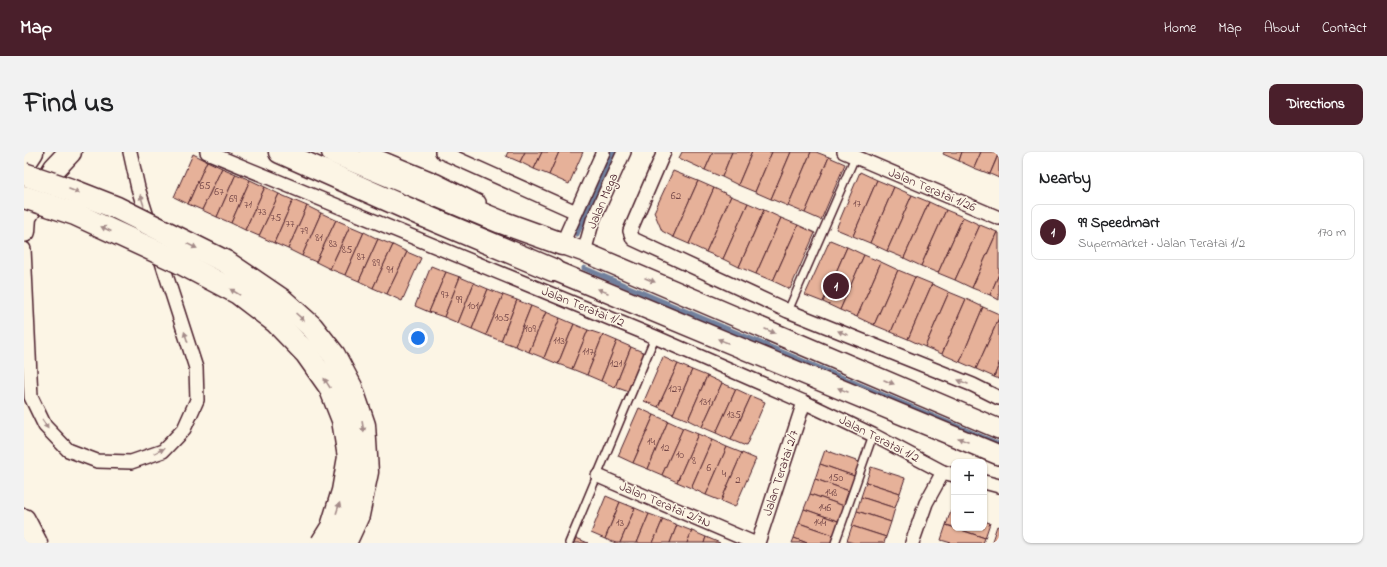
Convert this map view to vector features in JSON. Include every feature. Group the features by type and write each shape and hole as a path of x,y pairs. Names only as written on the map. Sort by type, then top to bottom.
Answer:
{"highway":[{"path":"24,164 32,152"},
{"path":"24,231 25,217 55,168 70,152"},
{"path":"280,152 422,215 553,270"},
{"path":"333,152 500,222 562,244"},
{"path":"24,174 117,208 226,262 282,300 312,327 334,355 341,368 351,387 364,425 367,472 358,515 345,543"},
{"path":"24,197 75,214 177,261 238,294 276,322 306,353 330,387 343,420 349,457 343,491 332,527 322,543"},
{"path":"24,520 36,543"}],"main road":[{"path":"562,244 584,252 999,429"},
{"name":"Jalan Teratai 1/2","path":"553,270 999,455"}],"street":[{"path":"24,249 31,397 45,426 68,450 97,461 131,462 163,451 184,429 197,400 196,368 138,188 130,152"},
{"name":"Jalan Teratai 1/2","path":"207,152 655,337 804,402 948,473"},
{"path":"367,152 437,181 562,244"},
{"path":"442,152 576,212"},
{"name":"Jalan Mega","path":"562,244 603,152"},
{"name":"Jalan Mega","path":"584,252 593,220 624,152"},
{"path":"664,152 630,230 634,239 788,310 999,398"},
{"name":"Jalan Teratai 1/26","path":"852,154 999,218"},
{"name":"Jalan Teratai 2/7","path":"758,543 804,402"},
{"path":"912,543 926,503 948,473"},
{"name":"Jalan Teratai 2/7N","path":"598,476 754,543"},
{"path":"987,483 999,486"}],"lane":[{"path":"788,310 852,154"},
{"path":"569,543 655,337"},
{"path":"835,543 873,435"}],"building":[{"path":"508,152 525,152 520,162 506,156"},
{"path":"525,152 542,152 534,169 520,162"},
{"path":"542,152 559,152 549,175 534,169"},
{"path":"559,152 583,152 569,184 549,175"},
{"path":"682,152 713,152 705,170 679,158"},
{"path":"713,152 732,152 722,177 705,170"},
{"path":"732,152 752,152 738,185 722,177"},
{"path":"752,152 772,152 755,192 738,185"},
{"path":"772,152 791,152 771,199 755,192"},
{"path":"791,152 811,152 788,206 771,199"},
{"path":"811,152 816,152 829,157 805,213 788,206"},
{"path":"944,152 962,152 959,161 943,154"},
{"path":"962,152 981,152 974,168 959,161"},
{"path":"981,152 999,152 990,174 974,168"},
{"path":"999,153 999,178 990,174"},
{"path":"193,154 207,161 188,204 174,197"},
{"path":"829,157 845,164 821,220 805,213"},
{"path":"207,161 222,168 202,210 188,204"},
{"path":"222,168 236,174 217,217 202,210"},
{"path":"673,171 698,181 673,237 662,231 654,212"},
{"path":"860,172 877,180 853,236 836,229"},
{"path":"236,174 250,180 231,223 217,217"},
{"path":"250,180 265,187 245,230 231,223"},
{"path":"877,180 894,187 870,243 853,236"},
{"path":"698,181 714,188 689,244 673,237"},
{"path":"265,187 279,194 259,236 245,230"},
{"path":"894,187 912,195 887,251 870,243"},
{"path":"714,188 731,196 706,252 689,244"},
{"path":"279,194 293,200 274,243 259,236"},
{"path":"912,195 929,202 904,258 887,251"},
{"path":"731,196 748,203 723,259 706,252"},
{"path":"293,200 307,206 288,249 274,243"},
{"path":"929,202 946,210 921,266 904,258"},
{"path":"748,203 764,210 739,267 723,259"},
{"path":"307,206 321,213 302,256 288,249"},
{"path":"764,210 781,218 756,274 739,267"},
{"path":"946,210 963,217 938,273 921,266"},
{"path":"321,213 336,220 316,262 302,256"},
{"path":"963,217 980,225 955,280 938,273"},
{"path":"781,218 798,225 773,281 756,274"},
{"path":"336,220 350,226 330,269 316,262"},
{"path":"798,225 815,233 790,289 773,281"},
{"path":"980,225 997,232 972,288 955,280"},
{"path":"350,226 364,232 345,275 330,269"},
{"path":"364,232 378,239 359,281 345,275"},
{"path":"997,232 999,233 999,274 990,295 972,288"},
{"path":"378,239 393,245 373,288 359,281"},
{"path":"830,240 847,247 823,302 805,295"},
{"path":"393,245 407,252 387,294 373,288"},
{"path":"847,247 864,255 840,310 823,302"},
{"path":"407,252 421,258 402,301 387,294"},
{"path":"864,255 881,262 857,317 840,310"},
{"path":"881,262 898,270 874,325 857,317"},
{"path":"431,266 446,272 429,312 415,306"},
{"path":"898,270 915,277 891,332 874,325"},
{"path":"446,272 460,277 444,317 429,312"},
{"path":"999,274 999,300 990,295"},
{"path":"460,277 474,283 458,323 444,317"},
{"path":"915,277 932,284 908,339 891,332"},
{"path":"474,283 488,289 472,329 458,323"},
{"path":"932,284 949,292 925,347 908,339"},
{"path":"488,289 503,295 486,335 472,329"},
{"path":"949,292 966,299 942,354 925,347"},
{"path":"503,295 517,300 501,341 486,335"},
{"path":"966,299 983,307 960,362 942,354"},
{"path":"517,300 531,306 515,346 501,341"},
{"path":"531,306 546,312 529,352 515,346"},
{"path":"983,307 999,314 999,318 976,369 960,362"},
{"path":"546,312 560,318 544,358 529,352"},
{"path":"560,318 574,324 558,364 544,358"},
{"path":"999,318 999,364 994,377 976,369"},
{"path":"574,324 588,330 572,369 558,364"},
{"path":"588,330 603,335 587,375 572,369"},
{"path":"603,335 617,341 601,381 587,375"},
{"path":"617,341 631,347 615,387 601,381"},
{"path":"631,347 645,353 629,392 615,387"},
{"path":"663,357 678,364 658,407 644,401"},
{"path":"678,364 692,370 673,414 658,407"},
{"path":"999,364 999,379 994,377"},
{"path":"692,370 707,376 688,420 673,414"},
{"path":"707,376 722,383 702,427 688,420"},
{"path":"722,383 736,389 716,433 702,427"},
{"path":"736,389 751,396 731,440 716,433"},
{"path":"751,396 765,402 746,446 731,440"},
{"path":"639,408 654,415 633,463 618,456"},
{"path":"654,415 668,421 648,469 633,463"},
{"path":"668,421 683,428 662,475 648,469"},
{"path":"683,428 698,434 677,482 662,475"},
{"path":"698,434 712,440 691,488 677,482"},
{"path":"712,440 727,447 706,495 691,488"},
{"path":"727,447 742,453 721,501 706,495"},
{"path":"825,450 862,463 857,477 820,464"},
{"path":"742,453 756,459 735,507 721,501"},
{"path":"820,464 857,477 852,492 815,479"},
{"path":"871,467 905,478 900,493 866,482"},
{"path":"815,479 852,492 847,507 810,494"},
{"path":"866,482 900,493 895,508 861,497"},
{"path":"810,494 847,507 841,522 804,509"},
{"path":"606,496 620,502 605,539 591,533"},
{"path":"861,497 895,508 891,522 857,511"},
{"path":"620,502 635,508 620,543 616,543 605,539"},
{"path":"635,508 649,514 637,543 620,543"},
{"path":"804,509 841,522 836,536 799,523"},
{"path":"951,510 951,526 946,525"},
{"path":"857,511 891,522 886,537 852,526"},
{"path":"649,514 663,519 653,543 637,543"},
{"path":"663,519 677,525 670,543 653,543"},
{"path":"987,522 990,523 985,538 965,531 987,531"},
{"path":"799,523 836,536 834,543 807,543 794,538"},
{"path":"677,525 692,531 687,543 670,543"},
{"path":"946,525 951,527 951,531 964,531 985,538 983,543 951,543 941,540"},
{"path":"852,526 886,537 884,543 854,543 847,541"},
{"path":"997,526 999,527 999,543 992,541"},
{"path":"692,531 706,537 704,543 687,543"},
{"path":"574,537 588,543 572,543"},
{"path":"706,537 720,543 704,543"},
{"path":"794,538 807,543 792,543"}],"waterway":[{"path":"577,234 613,152"},
{"path":"584,268 999,444"}],"place":[{"name":"99 Speedmart","path":"836,286"}]}
